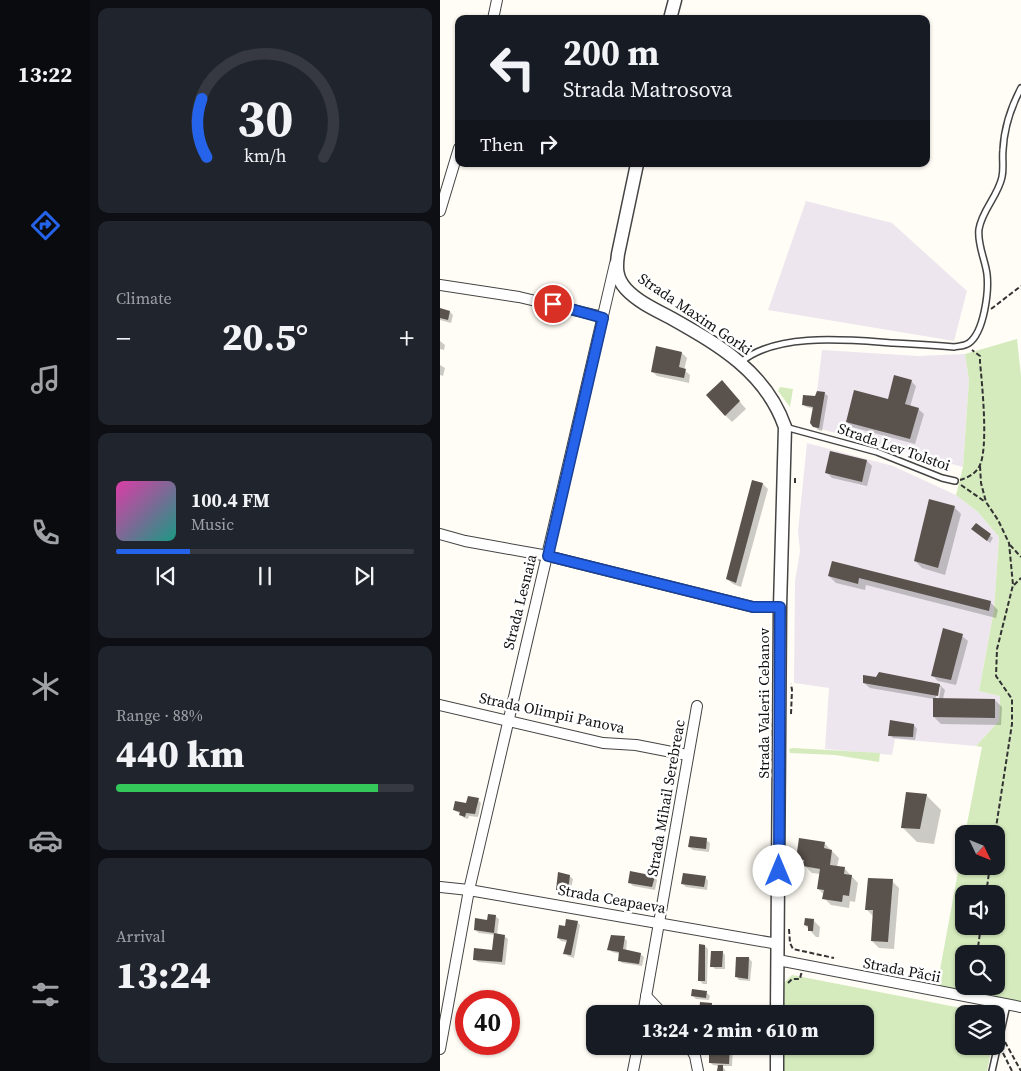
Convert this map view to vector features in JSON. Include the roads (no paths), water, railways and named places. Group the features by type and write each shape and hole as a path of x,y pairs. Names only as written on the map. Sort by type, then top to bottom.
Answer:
{"street":[{"path":"494,15 497,0"},
{"path":"671,15 675,0"},
{"path":"440,211 455,161"},
{"name":"Strada Lesnaia","path":"440,1049 469,890 618,254 636,167"},
{"name":"Strada Maxim Gorki","path":"618,254 616,268 619,279 632,295 702,336 751,372"},
{"path":"440,285 520,297 603,318"},
{"name":"Strada Valerii Cebanov","path":"751,372 776,404 785,426 780,607 777,1005"},
{"path":"440,534 465,541 548,556 753,607 780,607"},
{"name":"Strada Olimpii Panova","path":"440,705 603,743 636,746 688,755"},
{"name":"Strada Mihail Serebreac","path":"644,1005 697,706"},
{"name":"Strada Ceapaeva","path":"440,886 659,922 778,944"},
{"name":"Strada Păcii","path":"778,960 1021,1008"},
{"path":"646,996 655,1005"},
{"path":"633,1071 636,1055"},
{"path":"694,1055 698,1071"},
{"path":"777,1055 777,1071"}],"lane":[{"path":"740,363 756,352 773,346 836,339 954,347 962,346 973,339 979,330 982,317 987,276 978,237 980,227 1002,178 1003,148 1008,118 1021,88"},
{"name":"Strada Lev Tolstoi","path":"785,426 877,452 942,478 955,481"},
{"path":"992,1071 1007,1005"}]}
